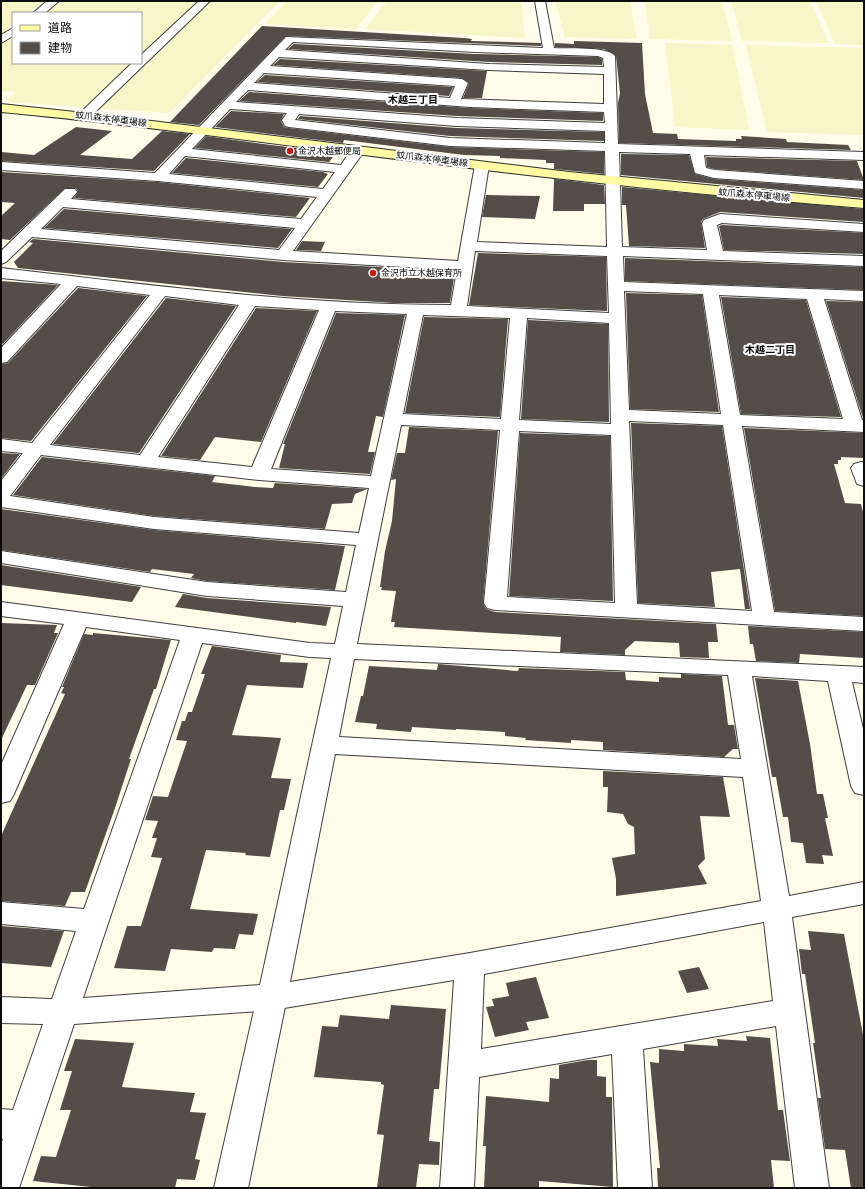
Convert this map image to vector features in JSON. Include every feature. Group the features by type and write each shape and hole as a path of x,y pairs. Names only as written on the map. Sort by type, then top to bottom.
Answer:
{"main road":[{"name":"蚊爪森本停車場線","path":"1,108 203,130 273,140 613,181 864,204"}],"street":[{"path":"39,12 54,1"},
{"path":"142,60 205,1"},
{"path":"540,1 547,38 547,48 549,51"},
{"path":"1,40 12,32"},
{"path":"158,177 288,40 299,38 494,50 606,54 609,56 626,610"},
{"path":"469,65 475,49"},
{"path":"489,66 494,50"},
{"path":"275,53 469,65 609,70"},
{"path":"84,116 138,64"},
{"path":"260,69 462,83 454,102"},
{"path":"244,86 470,103 610,108"},
{"path":"450,142 462,122 470,103"},
{"path":"226,105 462,122 611,127"},
{"path":"296,110 288,120 289,123 450,142 863,157"},
{"path":"283,255 358,150"},
{"path":"696,150 700,170 714,174 864,185"},
{"path":"182,152 344,169"},
{"path":"458,310 482,165"},
{"path":"1,178 7,166 158,177 326,194"},
{"path":"1,259 90,173"},
{"path":"60,202 305,224"},
{"path":"716,255 709,223 720,218 864,228"},
{"path":"28,232 283,255 465,266"},
{"path":"468,246 615,253 716,255 864,261"},
{"path":"1,273 250,301 329,306 416,310 458,310 617,318"},
{"path":"1,358 73,281"},
{"path":"616,286 864,296"},
{"path":"1,494 160,290"},
{"path":"710,290 764,618"},
{"path":"393,419 510,426 732,420 859,426 814,294"},
{"path":"145,462 250,301"},
{"path":"259,474 329,306"},
{"path":"231,1188 416,310"},
{"path":"519,313 495,603 864,624"},
{"path":"1,445 259,474 379,483"},
{"path":"864,468 861,468 864,480"},
{"path":"1,501 154,523 368,540"},
{"path":"1,558 207,589 355,600"},
{"path":"1,609 310,650 739,668 864,675"},
{"path":"1,794 78,619"},
{"path":"2,1188 12,1125 63,1012 193,635"},
{"path":"739,668 777,910 812,1188"},
{"path":"838,674 863,778"},
{"path":"324,745 755,769"},
{"path":"1,1010 63,1012 272,997 470,965 864,893"},
{"path":"1,912 94,921"},
{"path":"457,1188 470,965"},
{"path":"464,1066 790,1011"},
{"path":"627,1039 635,1188"}],"green space":[{"path":"1,1 45,1 30,12 12,12 12,26 1,34"},
{"path":"59,1 199,1 142,53 142,12 44,12"},
{"path":"208,1 280,1 169,113 95,108"},
{"path":"287,1 378,1 356,29 265,24"},
{"path":"387,1 521,1 525,38 365,29"},
{"path":"555,1 630,1 637,39 565,37"},
{"path":"645,1 722,1 732,41 650,39"},
{"path":"731,1 810,1 828,43 742,41"},
{"path":"816,1 864,1 864,45 835,44"},
{"path":"12,37 12,64 131,64 84,107 5,102 16,92 1,91 1,45"},
{"path":"665,43 732,45 749,130 675,127"},
{"path":"746,45 864,48 864,135 767,132"}],"building":[{"path":"262,26 464,38 472,39 471,41 541,43 541,46 286,36 199,125 170,122"},
{"path":"574,41 642,43 645,94 653,133 677,134 678,139 736,141 736,139 742,139 741,136 786,139 787,142 848,145 851,150 619,143 618,103 620,93 616,56 604,49 555,47 555,43 574,44"},
{"path":"294,44 475,54 598,57 602,59 602,65 489,62 288,49"},
{"path":"280,59 487,71 482,98 463,98 469,83 462,78 273,65"},
{"path":"265,75 453,87 449,96 257,82"},
{"path":"249,92 470,108 603,113 603,121 457,116 239,101"},
{"path":"231,111 284,114 281,121 284,127 289,128 450,147 604,152 604,174 554,169 554,163 546,163 546,160 464,155 344,140 343,143 215,127"},
{"path":"300,116 457,128 604,132 604,141 450,136 298,119"},
{"path":"76,127 112,131 80,155 132,159 162,131 190,134 154,171 1,161 1,152 34,155"},
{"path":"206,136 336,153 329,162 195,148"},
{"path":"621,154 689,155 695,174 714,179 864,190 864,198 621,175"},
{"path":"706,157 857,161 864,180 715,169 707,167"},
{"path":"186,158 323,172 328,174 318,187 172,173"},
{"path":"1,172 158,182 310,198 296,217 74,198 78,192 76,188 65,188 10,240 1,239 1,216 15,203 1,202"},
{"path":"554,179 604,185 605,204 584,204 584,211 553,211"},
{"path":"622,187 864,209 864,222 720,212 703,219 701,222 705,248 629,246 626,205 622,205"},
{"path":"486,195 540,196 535,219 482,217"},
{"path":"64,209 292,229 278,248 44,228"},
{"path":"719,226 864,233 864,254 724,250"},
{"path":"33,239 283,262 455,271 450,303 394,303 282,296 18,268 14,262 33,243 29,242"},
{"path":"302,241 325,242 321,251 296,250"},
{"path":"478,253 606,257 607,311 469,305"},
{"path":"625,258 864,267 864,290 625,281"},
{"path":"1,281 58,285 1,346"},
{"path":"78,288 147,296 31,441 1,438 1,364 8,363"},
{"path":"626,293 702,295 719,412 630,409"},
{"path":"721,297 806,300 841,417 741,414"},
{"path":"166,298 236,306 139,453 53,444"},
{"path":"826,301 864,302 864,418 863,418"},
{"path":"256,308 317,311 261,442 215,437 200,460 161,456"},
{"path":"336,313 405,315 383,417 376,416 368,452 375,452 370,474 279,468 285,444 283,444"},
{"path":"424,317 508,319 500,417 405,413"},
{"path":"528,320 608,324 609,422 521,419"},
{"path":"631,423 722,426 750,609 745,609 740,569 711,572 715,607 638,603"},
{"path":"409,427 498,431 483,603 486,609 495,612 716,624 718,642 708,642 709,658 680,657 679,643 635,641 625,650 625,655 560,652 561,637 394,627 395,622 391,622 396,591 381,590 382,587 380,587 385,551 392,521 396,479 391,480 397,453 405,453"},
{"path":"744,428 864,433 864,458 841,457 841,460 838,460 838,464 834,464 845,503 861,504 864,516 864,616 775,611"},
{"path":"520,433 610,436 613,601 509,596"},
{"path":"1,453 20,454 1,479"},
{"path":"42,457 215,476 212,482 255,487 273,488 275,483 367,489 355,494 352,503 332,504 325,529 154,516 13,495"},
{"path":"1,509 154,530 345,546 335,590 207,581 191,578 194,574 152,569 150,572 1,550"},
{"path":"1,565 141,587 132,602 1,585"},
{"path":"183,594 207,598 331,607 326,626 175,607"},
{"path":"1,623 57,625 54,633 58,633 35,685 27,685 1,740"},
{"path":"748,626 864,632 864,658 800,654 799,663 756,661 753,644 750,644"},
{"path":"93,633 171,640 156,689 154,689 129,759 131,759 114,811 85,892 71,892 65,906 1,901 1,836 65,694 61,693 64,687 62,687 84,634 93,635"},
{"path":"212,646 281,655 280,662 308,663 303,688 247,685 232,735 281,738 271,778 291,779 284,810 280,810 270,857 245,855 246,853 206,850 190,909 258,914 253,935 239,934 235,949 214,948 212,952 171,949 165,971 114,968 127,926 141,926 162,858 151,857 157,838 152,838 158,821 145,820 153,796 168,797 187,741 176,740 182,721 185,721 188,712 192,712 205,674 201,674"},
{"path":"438,664 518,671 519,668 625,672 626,680 659,682 659,677 681,678 681,674 722,676 728,725 734,725 738,749 733,749 724,757 603,750 603,742 571,740 571,743 525,740 526,738 505,736 505,732 456,729 412,727 411,732 376,729 377,724 355,722 361,696 363,696 369,666 437,670"},
{"path":"755,678 798,681 810,744 817,794 823,794 828,818 825,818 833,856 822,855 824,864 806,863 803,843 791,842 788,817 783,817 776,777 772,777"},
{"path":"603,771 723,777 730,817 700,816 705,859 698,866 707,884 616,896 616,879 612,858 635,854 634,827 628,824 623,814 607,812 608,787 603,787"},
{"path":"1,926 64,931 51,967 1,963"},
{"path":"808,931 844,934 864,1040 864,1188 851,1188 845,1150 825,1149 818,1098 821,1098 813,1043 815,1043 805,974 802,974 799,949 811,950"},
{"path":"699,967 709,989 687,993 678,971"},
{"path":"536,977 549,1018 526,1022 529,1030 495,1037 486,1007 494,1006 492,999 509,996 506,983"},
{"path":"391,1005 446,1009 439,1089 434,1089 429,1141 440,1142 439,1165 419,1164 416,1188 377,1188 384,1135 377,1134 384,1085 381,1084 381,1082 314,1077 322,1026 338,1027 340,1015 389,1019"},
{"path":"746,1036 770,1038 778,1110 783,1110 790,1161 771,1160 774,1188 658,1188 657,1168 660,1168 650,1062 659,1063 659,1049 684,1051 684,1044 718,1046 717,1039 747,1041"},
{"path":"75,1039 134,1043 122,1087 195,1093 190,1112 206,1113 195,1159 200,1160 195,1180 177,1179 175,1188 101,1188 33,1181 41,1156 56,1157 71,1110 60,1110 72,1071 64,1071"},
{"path":"597,1060 597,1076 606,1077 606,1097 612,1097 613,1187 539,1181 539,1188 484,1188 486,1146 483,1146 486,1096 549,1102 550,1078 559,1079 559,1065"}],"place":[{"name":"金沢木越郵便局","path":"290,151"},
{"name":"金沢市立木越保育所","path":"373,273"}],"district":[{"name":"木越三丁目","path":"413,99"},
{"name":"木越二丁目","path":"770,349"}]}
